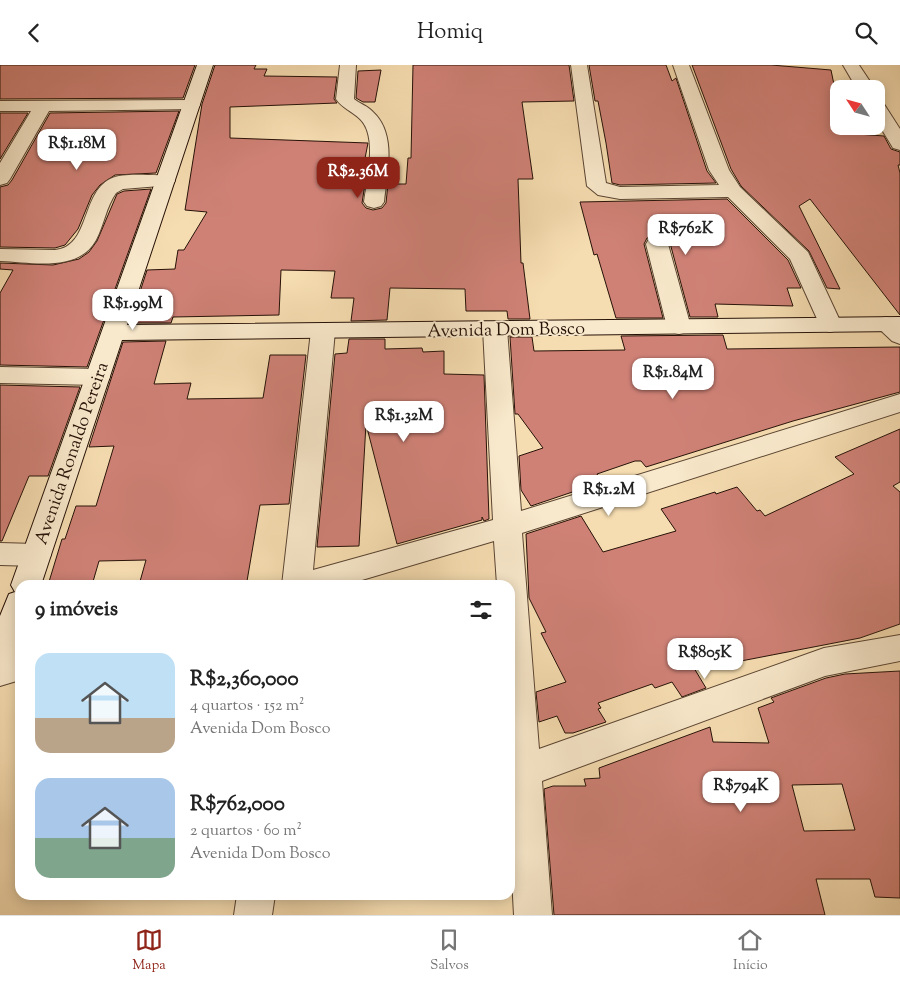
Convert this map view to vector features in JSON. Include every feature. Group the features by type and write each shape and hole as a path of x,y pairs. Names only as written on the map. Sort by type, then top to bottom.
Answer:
{"street":[{"name":"Avenida Ronaldo Pereira","path":"28,580 204,65"},
{"path":"348,65 345,99 351,105 366,113 374,125 378,136 374,203"},
{"path":"579,65 594,181 601,189 620,193 733,191"},
{"path":"682,65 719,170 733,191 800,257 830,325"},
{"path":"851,65 860,80"},
{"path":"0,106 191,105"},
{"path":"0,179 43,106"},
{"path":"885,120 900,144"},
{"path":"0,255 69,255 82,245 105,193 112,186 118,183 165,181"},
{"path":"657,244 679,327"},
{"name":"Avenida Dom Bosco","path":"112,333 830,325 895,328"},
{"path":"496,329 512,580"},
{"path":"298,580 323,331"},
{"path":"0,375 98,377"},
{"path":"321,580 508,526 900,403"},
{"path":"0,554 36,555"},
{"path":"0,661 15,618"},
{"path":"515,633 532,915"},
{"path":"524,771 824,662 900,648"},
{"path":"0,672 15,668"},
{"path":"253,915 255,900"}],"building":[{"path":"0,65 195,65 183,98 0,99"},
{"path":"215,65 256,65 254,69 267,69 264,76 337,77 334,99 337,103 230,107 230,138 368,143 360,184 365,184 362,203 366,208 373,210 382,208 386,203 388,184 406,184 408,158 411,158 413,65 569,65 574,101 522,102 533,179 518,179 521,263 523,263 530,319 508,319 507,311 466,311 465,289 390,288 387,320 351,321 354,298 331,298 335,271 281,270 279,315 173,317 171,323 130,323 147,270 175,269 178,250 184,250 207,212 185,210 202,104"},
{"path":"589,65 666,65 672,81 676,78 707,171 716,183 620,185 612,183 598,101 595,101"},
{"path":"692,65 771,65 831,70 833,80 830,80 830,135 884,136 891,149 900,152 900,165 898,165 900,173 900,315 810,199 799,206 840,289 827,288 809,251 741,186 731,169"},
{"path":"381,70 375,102 363,102 356,98 358,71"},
{"path":"179,111 156,173 115,175 100,185 92,195 78,229 65,245 55,248 0,247 0,187 8,185 12,180 50,113"},
{"path":"0,113 28,113 0,159"},
{"path":"151,189 87,367 0,365 0,293 13,270 0,269 0,263 53,265 79,259 89,252 97,241 117,194 124,191"},
{"path":"727,199 788,260 801,288 787,288 793,306 715,304 718,317 690,317 670,243 665,237 657,236 647,238 644,244 663,318 616,318 597,254 594,255 580,202"},
{"path":"723,335 727,349 900,347 900,392 793,421 646,467 641,461 635,461 597,474 602,482 531,506 521,490 519,456 543,448 518,414 515,414 510,337 532,337 534,351 625,350 621,336"},
{"path":"349,339 385,339 385,349 422,348 423,352 444,351 444,374 484,375 489,519 484,521 482,517 482,520 397,544 366,424 359,546 317,547 335,354 347,353"},
{"path":"166,341 154,384 191,383 187,399 263,398 270,355 306,355 289,504 260,505 247,580 140,580 146,560 99,561 93,580 50,580 62,539 65,539 76,506 96,506 114,446 89,447 123,342"},
{"path":"0,385 80,387 48,476 29,476 2,541 0,541"},
{"path":"900,429 900,482 893,486 900,492 900,624 860,638 741,661 726,639 685,653 706,688 682,697 672,682 655,688 652,684 598,703 601,708 598,709 606,722 573,733 565,733 557,716 539,722 536,692 566,682 541,633 546,632 529,598 526,534 581,516 603,552 676,531 661,509 737,487 757,511 760,510 765,516 854,474 835,457"},
{"path":"900,671 900,898 875,897 870,879 816,879 825,915 554,915 544,789 553,786 586,786 584,779 600,778 599,768 710,727 713,742 769,743 758,708 774,702 771,698 826,678 845,674","holes":["842,784 855,830 804,831 792,785"]}]}
